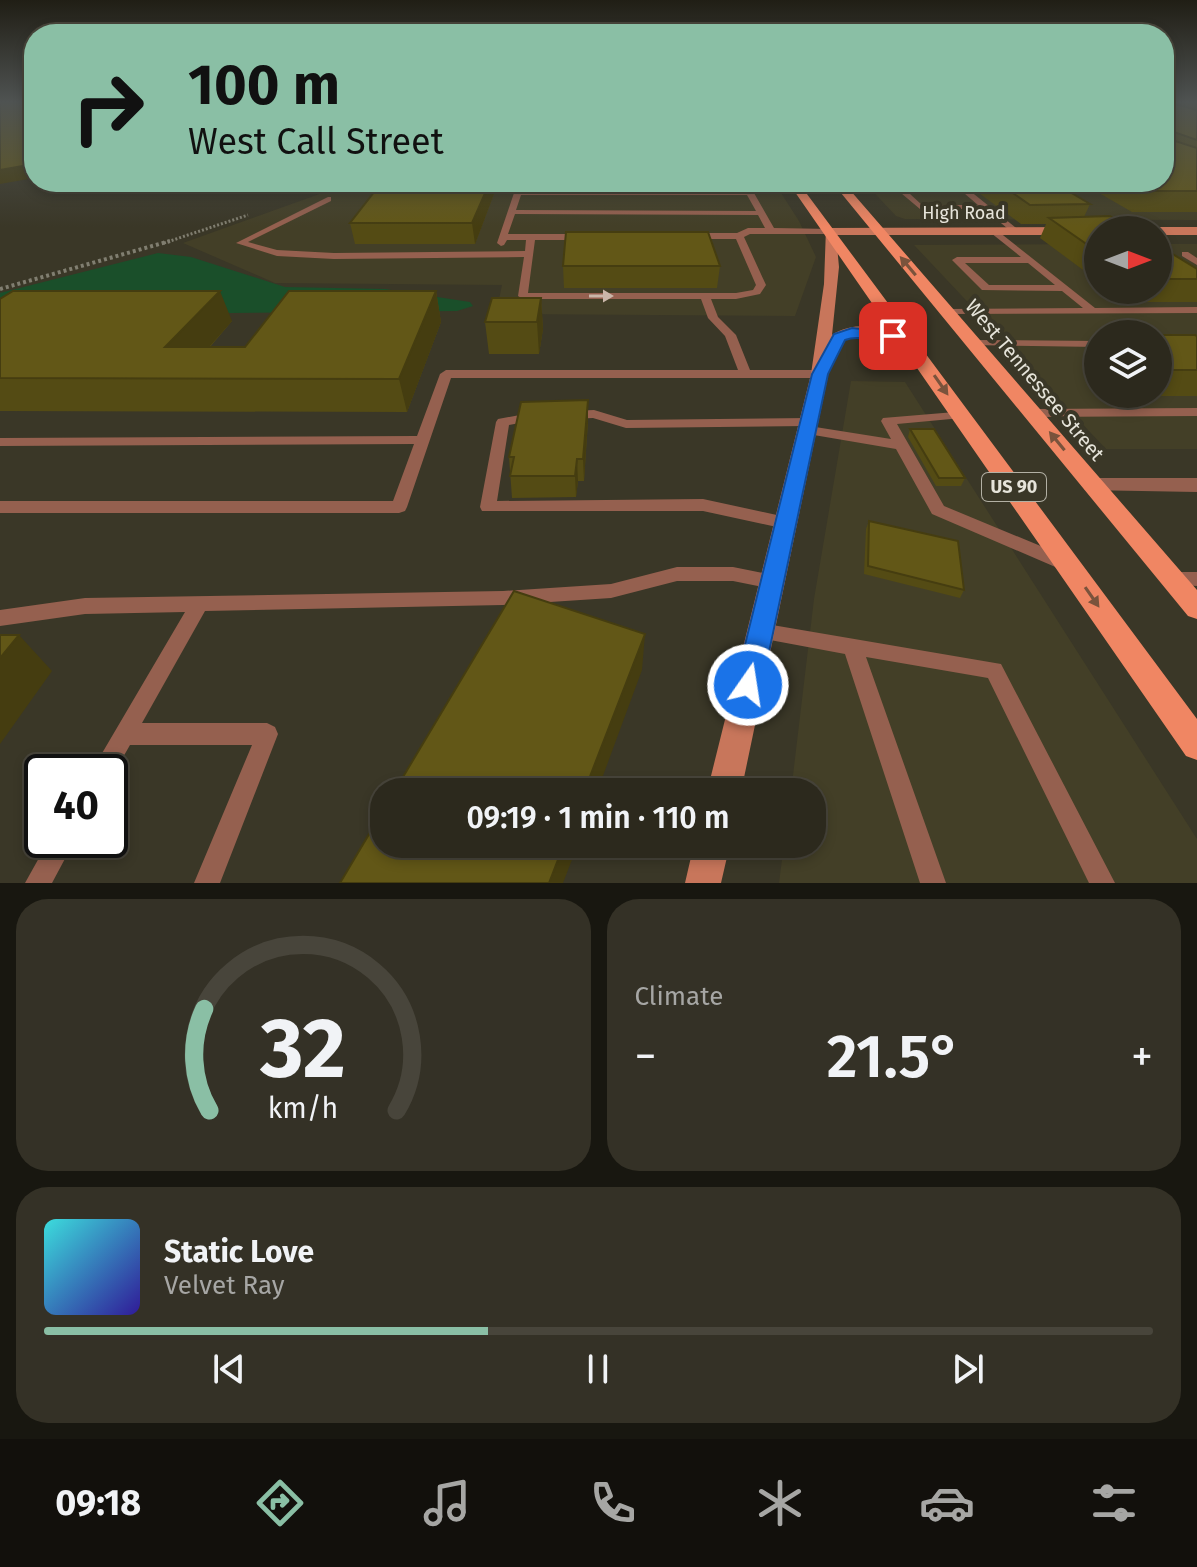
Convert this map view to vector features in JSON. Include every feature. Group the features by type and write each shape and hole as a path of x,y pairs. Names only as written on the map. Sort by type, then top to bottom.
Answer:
{"main road":[{"name":"US 90","path":"801,192 915,347 1197,745"},
{"name":"West Tennessee Street","path":"846,192 1197,608"}],"street":[{"name":"High Road","path":"830,231 1084,231"},
{"path":"727,778 820,374 822,333 834,274 830,231"},
{"path":"1172,231 1194,232"},
{"path":"820,374 839,337 852,332 893,336 915,347"},
{"path":"1093,485 1197,485"},
{"path":"703,883 709,858"}],"lane":[{"path":"904,192 920,207 986,207"},
{"path":"967,192 1016,231"},
{"path":"497,254 518,193 750,193 771,231"},
{"path":"328,199 240,243 277,253 334,256 529,254"},
{"path":"510,212 761,213"},
{"path":"675,236 739,236 748,231 830,231"},
{"path":"994,231 1093,311"},
{"path":"531,237 523,296 736,296 756,292 761,285 739,236"},
{"path":"503,237 595,237"},
{"path":"1197,254 1185,254 1197,262"},
{"path":"1030,260 957,260 986,288 1065,288"},
{"path":"705,296 713,318 730,335 745,374"},
{"path":"947,312 1197,310"},
{"path":"974,343 1084,344"},
{"path":"0,507 399,507 446,374 820,374"},
{"path":"1034,413 1190,412 1197,424"},
{"path":"786,523 703,505 488,507 503,422 520,416 594,414 626,424 808,426 901,445"},
{"path":"962,414 888,421 938,510 1070,566"},
{"path":"0,442 422,440"},
{"path":"0,618 85,606 503,598 611,591 677,574 733,574 772,582"},
{"path":"1172,579 1197,579"},
{"path":"113,754 198,606"},
{"path":"761,631 994,670 1102,883"},
{"path":"853,647 933,883"},
{"path":"125,734 267,734 207,883"},
{"path":"38,883 53,858"}],"path":[{"path":"0,289 162,244 254,213"}],"shaded area":[{"path":"1197,153 1197,220 1172,220 1172,216 1084,216 1084,220 905,219 896,216 873,192 1174,192 1174,173"},
{"path":"325,192 780,192 816,257 795,316 496,314 502,285 275,283 183,243"},
{"path":"1084,244 1084,304 1172,304 1172,244 1197,244 1197,449 1106,449 914,245"},
{"path":"851,381 905,382 1197,839 1197,883 779,883 782,858 826,858 826,778 793,778 814,599"}],"green space":[{"path":"158,253 191,257 285,287 385,289 470,302 473,306 457,311 21,315 0,324 0,293"}],"building":[{"path":"0,144 24,144 24,166 0,170"},
{"path":"1174,144 1197,148 1197,191 1174,191"},
{"path":"374,192 486,192 472,223 350,223"},
{"path":"1011,192 1070,192 1090,204 1030,205"},
{"path":"1084,217 1084,242 1049,218"},
{"path":"566,232 708,232 720,266 563,266"},
{"path":"1172,254 1197,269 1197,279 1172,279"},
{"path":"13,291 220,291 165,347 245,347 289,291 436,291 399,379 0,378 0,299"},
{"path":"492,298 541,298 537,322 485,322"},
{"path":"1172,335 1197,336 1197,370 1173,370"},
{"path":"588,400 583,459 577,459 575,476 510,476 514,457 509,457 521,402"},
{"path":"910,429 934,429 965,478 939,478"},
{"path":"869,521 958,541 964,590 868,566"},
{"path":"514,591 645,634 589,778 402,778"},
{"path":"0,635 19,635 0,658"},
{"path":"370,833 370,858 559,858 549,883 340,883"}],"route":[{"path":"748,685 820,374 839,337 852,332 893,336"}]}
